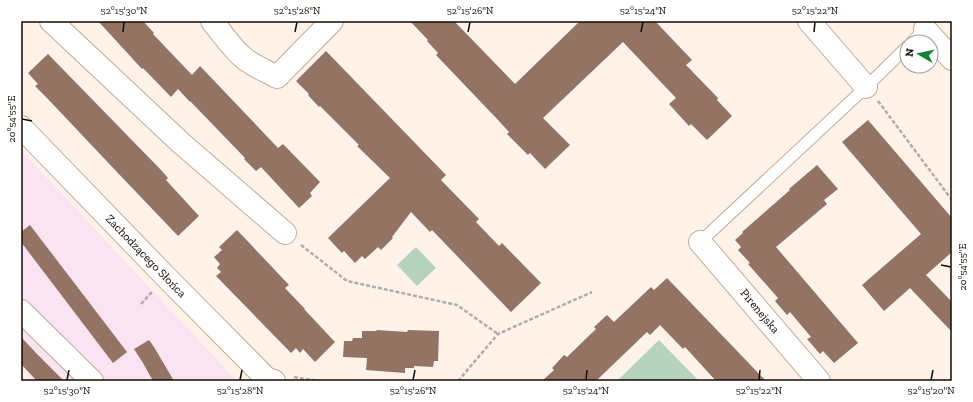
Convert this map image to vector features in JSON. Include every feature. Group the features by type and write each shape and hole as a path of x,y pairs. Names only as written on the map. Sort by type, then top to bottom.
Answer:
{"street":[{"path":"51,21 181,144 285,233"},
{"path":"212,21 244,59 277,77 332,21"},
{"path":"809,21 866,87"},
{"path":"923,31 952,59"},
{"name":"Zachodzącego Słońca","path":"21,128 267,379 274,381"},
{"name":"Pirenejska","path":"700,242 819,381"},
{"path":"21,311 92,381"}],"lane":[{"path":"700,242 899,55"}],"path":[{"path":"866,87 874,95 952,200"},
{"path":"285,233 347,281 457,305 498,334"},
{"path":"458,381 498,334 592,292"}],"shaded area":[{"path":"21,150 237,381 32,381 21,369"}],"green space":[{"path":"416,247 436,268 417,286 397,265"},
{"path":"659,340 699,381 617,381"}],"building":[{"path":"98,21 143,21 154,33 153,34 192,75 200,66 278,148 283,144 320,182 310,193 312,196 299,208 261,167 256,171 178,89 171,97 143,68 142,69"},
{"path":"410,21 454,21 515,84 580,21 655,21 692,60 686,65 718,98 717,100 732,116 707,140 691,124 689,126 669,104 676,98 623,42 543,118 570,145 545,169 530,153 528,155 507,134 509,132 436,55 438,53"},
{"path":"326,51 446,175 441,180 479,219 476,222 499,246 502,243 541,283 511,312 432,230 430,232 411,212 392,237 393,238 381,250 378,247 365,259 362,256 355,263 344,251 342,253 328,238 390,178 357,146 359,145 320,106 319,107 296,81"},
{"path":"48,54 161,170 168,178 166,180 199,216 178,236 35,86 38,84 28,73"},
{"path":"868,120 952,218 952,252 926,275 952,302 952,332 910,288 884,311 862,285 921,234 842,142"},
{"path":"817,165 838,189 824,200 827,204 776,247 858,343 834,363 823,351 820,354 807,339 811,337 790,312 787,315 775,301 778,298 748,264 750,263 738,250 741,247 735,240"},
{"path":"30,225 127,352 113,363 21,242 21,232"},
{"path":"237,230 289,285 285,288 335,342 315,362 303,349 300,353 296,348 291,353 216,276 221,272 217,268 220,264 214,257 222,250 219,247"},
{"path":"667,278 766,381 716,381 685,347 683,349 660,325 650,335 647,332 596,381 542,381 554,370 552,368 564,355 567,357 596,329 594,327 607,315 614,322 651,287 654,290"},
{"path":"377,330 407,332 408,330 439,331 438,361 434,361 433,367 414,366 414,368 405,368 405,373 366,370 367,358 343,357 344,341 352,341 353,338 362,338 362,331"},
{"path":"21,337 64,381 37,381 21,364"},
{"path":"149,340 174,381 153,381 134,349"}]}
